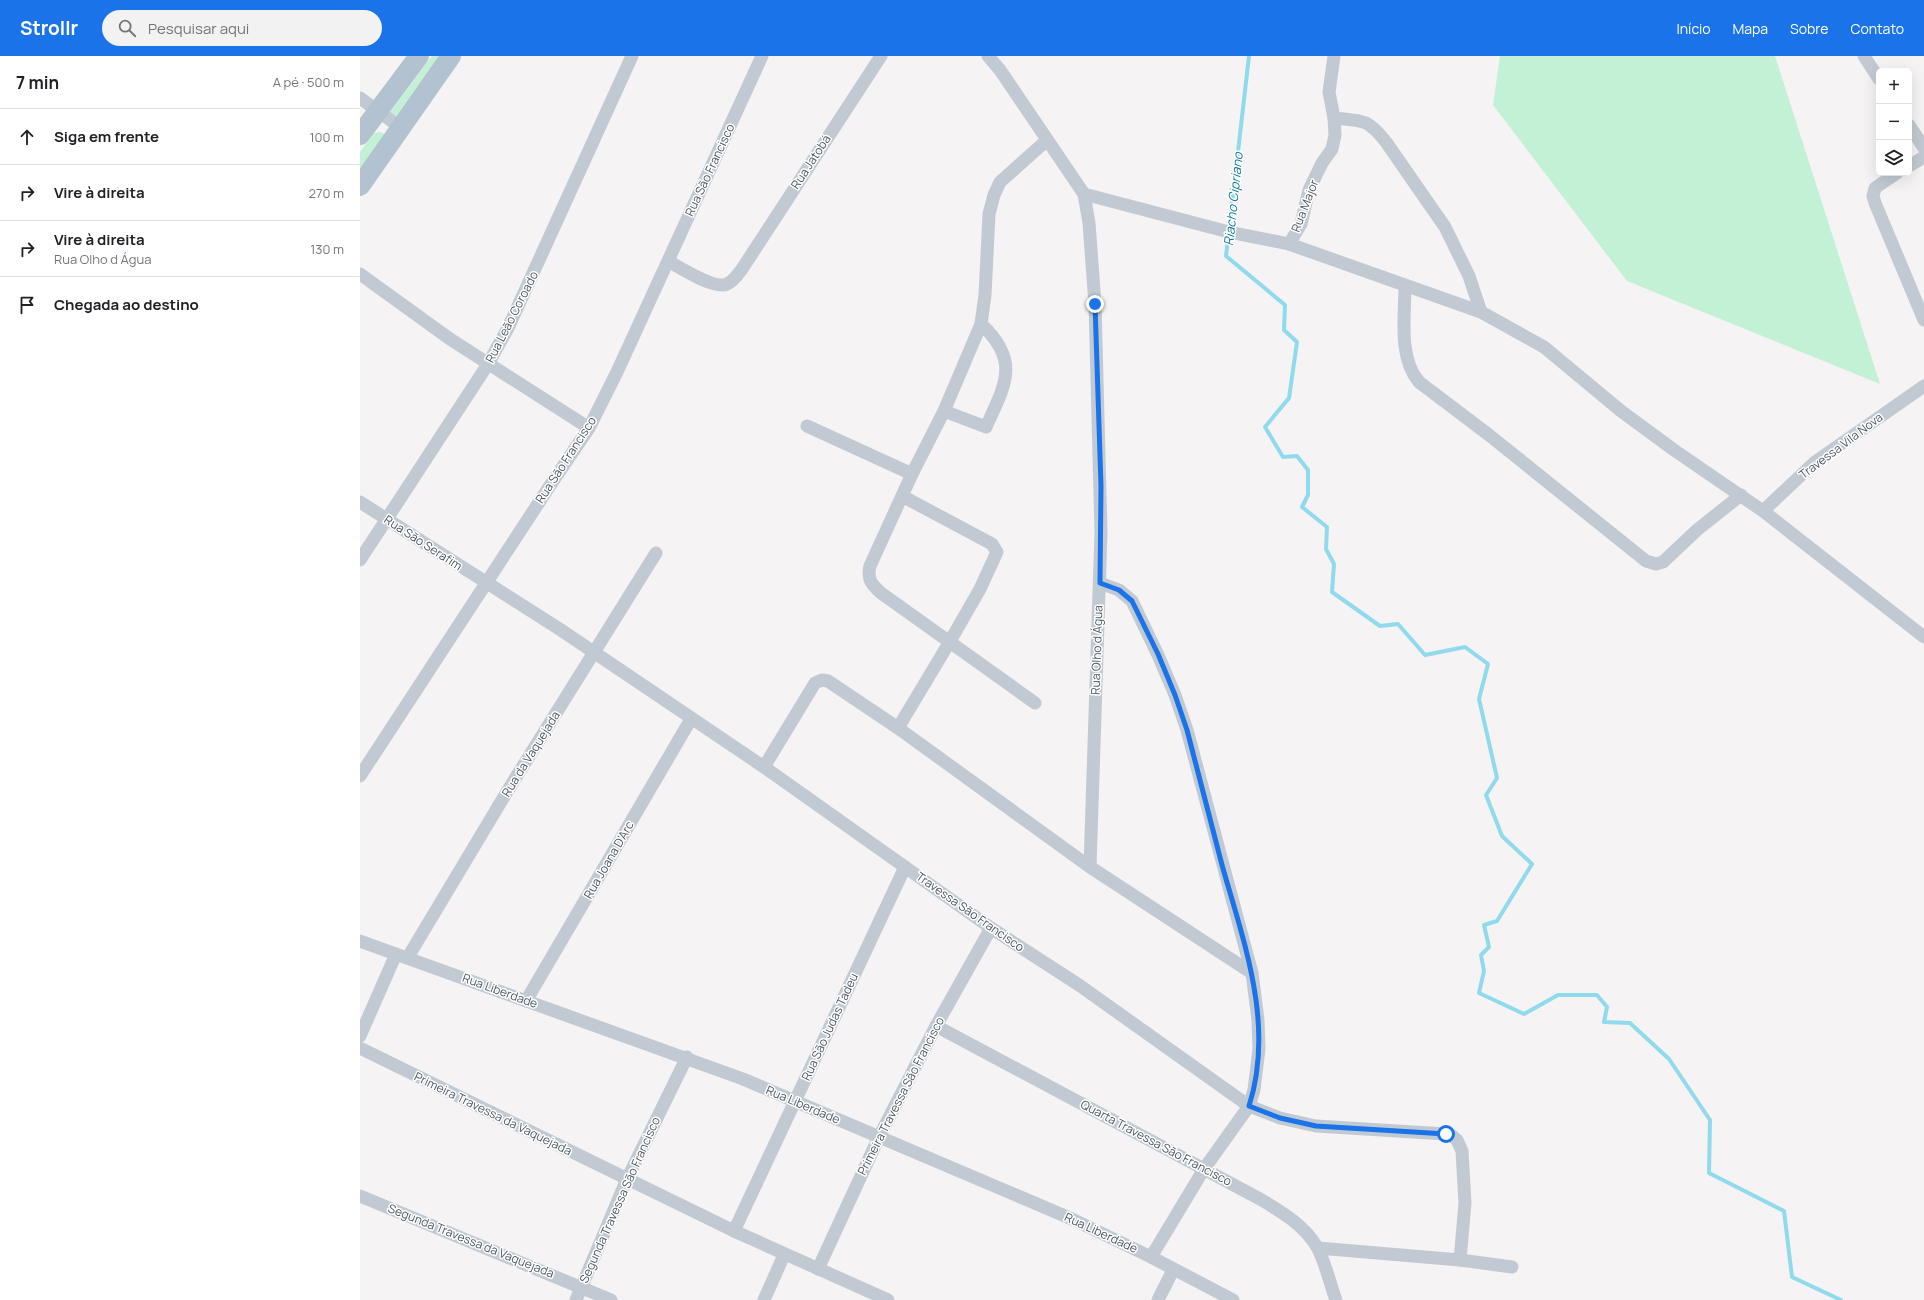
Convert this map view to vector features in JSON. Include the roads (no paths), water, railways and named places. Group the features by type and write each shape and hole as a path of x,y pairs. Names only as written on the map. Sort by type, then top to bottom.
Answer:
{"main road":[{"path":"360,136 419,56"},
{"path":"360,186 451,56"}],"street":[{"name":"Rua Leão Coroado","path":"360,560 488,364 508,328 632,56"},
{"name":"Rua São Francisco","path":"360,776 589,428 668,261 762,56"},
{"name":"Rua Jatobá","path":"668,261 707,282 721,286 731,282 742,269 881,56"},
{"path":"988,56 1000,70 1046,141 1084,194"},
{"name":"Rua Major","path":"1084,194 1229,232 1289,244 1301,224 1310,190 1322,163 1332,149 1335,135 1334,118 1329,92 1334,56"},
{"path":"1864,56 1876,74"},
{"path":"360,98 400,127"},
{"path":"1334,118 1364,121 1377,131 1386,142 1445,227 1469,276 1481,312"},
{"path":"1912,130 1924,148"},
{"path":"1035,702 881,593 869,580 870,566 912,474 944,411 981,324 985,295 990,214 994,195 1000,182 1046,141"},
{"path":"1912,164 1924,157"},
{"path":"1893,176 1875,188 1873,196 1881,219 1924,320"},
{"name":"Rua Olho d Água","path":"1084,194 1089,223 1095,304 1101,493 1100,583 1090,867"},
{"path":"1289,244 1481,312 1544,347 1645,429 1763,511 1922,633"},
{"path":"360,274 450,339 589,428"},
{"path":"1405,285 1406,351 1412,373 1419,382 1489,435 1646,561 1656,564 1663,562 1696,530 1741,495"},
{"path":"944,411 986,427 1002,391 1007,367 1003,353 998,342 981,324"},
{"name":"Travessa Vila Nova","path":"1763,511 1815,462 1924,386"},
{"path":"807,426 912,474"},
{"path":"898,728 950,643 996,556 997,549 992,544 902,496"},
{"name":"Rua São Serafim","path":"360,502 594,653"},
{"name":"Rua da Vaquejada","path":"360,1036 402,956 656,553"},
{"path":"1100,583 1119,590 1132,601 1158,654 1175,695 1189,737 1252,973 1258,1020 1260,1050 1255,1084 1249,1106 1204,1169 1151,1257"},
{"name":"Travessa São Francisco","path":"594,653 764,767 992,928 1079,985 1249,1106 1280,1118 1316,1126 1446,1134 1453,1136 1460,1144 1464,1176 1465,1203 1460,1260"},
{"path":"764,767 815,683 822,680 836,685 1090,867 1252,973"},
{"name":"Rua Joana D'Arc","path":"526,1001 691,719"},
{"name":"Rua São Judas Tadeu","path":"734,1231 905,866"},
{"name":"Primeira Travessa São Francisco","path":"818,1269 879,1137 936,1026 992,928"},
{"name":"Rua Liberdade","path":"360,941 687,1057 796,1101 1072,1220 1151,1257 1173,1270 1233,1300"},
{"name":"Quarta Travessa São Francisco","path":"936,1026 1282,1212 1303,1229 1318,1248 1336,1300"},
{"name":"Primeira Travessa da Vaquejada","path":"360,1048 784,1255 888,1300"},
{"name":"Segunda Travessa São Francisco","path":"576,1300 627,1179 687,1057"},
{"name":"Segunda Travessa da Vaquejada","path":"360,1196 611,1300"},
{"path":"1318,1248 1460,1260 1512,1267"},
{"path":"764,1300 784,1255"},
{"path":"1158,1300 1173,1270"}],"waterway":[{"name":"Riacho Cipriano","path":"1249,56 1226,256 1285,305 1284,330 1297,342 1289,398 1265,427 1283,457 1297,456 1308,470 1308,495 1302,507 1327,527 1326,549 1334,564 1332,592 1380,626 1398,624 1425,655 1465,647 1488,664 1479,699 1497,778 1486,795 1502,836 1532,864 1497,921 1484,925 1489,947 1481,955 1484,971 1479,993 1524,1014 1558,995 1597,995 1607,1007 1604,1022 1630,1023 1669,1059 1710,1120 1709,1173 1784,1211 1792,1277 1841,1300"}]}
